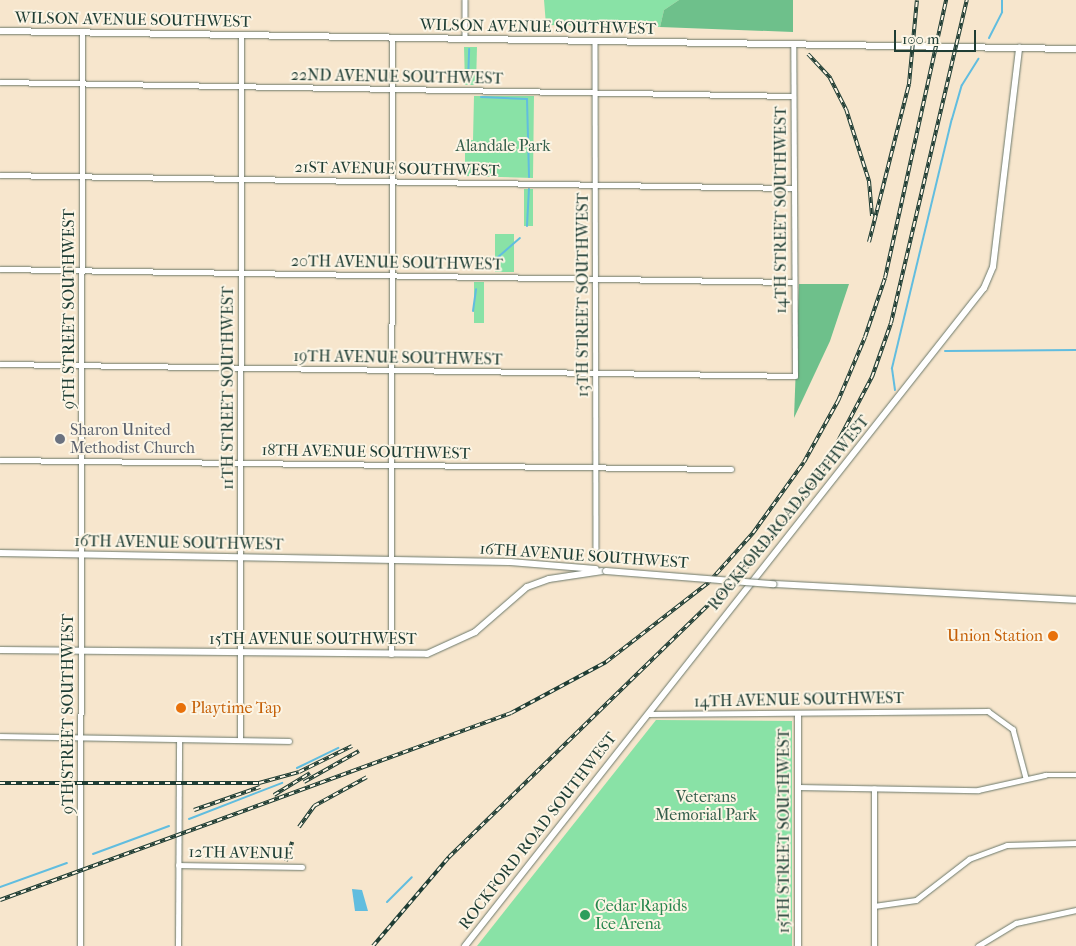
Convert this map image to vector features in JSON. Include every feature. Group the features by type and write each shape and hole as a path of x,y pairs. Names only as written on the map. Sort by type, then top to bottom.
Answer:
{"main road":[{"name":"WILSON AVENUE SOUTHWEST","path":"0,31 1076,49"},
{"name":"ROCKFORD ROAD SOUTHWEST","path":"464,946 984,288 993,267 1020,48"},
{"name":"16TH AVENUE SOUTHWEST","path":"0,553 550,564 604,571 773,584 1076,600"},
{"name":"15TH AVENUE SOUTHWEST","path":"0,650 392,655 445,649 475,632 527,587 548,578 604,571"},
{"name":"15TH STREET SOUTHWEST","path":"798,716 798,946"}],"street":[{"path":"465,0 465,39"},
{"name":"9TH STREET SOUTHWEST","path":"80,946 82,33"},
{"name":"11TH STREET SOUTHWEST","path":"240,741 241,36"},
{"path":"392,38 392,655"},
{"name":"13TH STREET SOUTHWEST","path":"595,42 596,548"},
{"name":"14TH STREET SOUTHWEST","path":"793,45 795,376"},
{"name":"22ND AVENUE SOUTHWEST","path":"0,82 793,96"},
{"name":"21ST AVENUE SOUTHWEST","path":"0,176 794,188"},
{"name":"20TH AVENUE SOUTHWEST","path":"0,269 794,282"},
{"name":"19TH AVENUE SOUTHWEST","path":"0,364 795,376"},
{"name":"18TH AVENUE SOUTHWEST","path":"0,460 731,470"},
{"name":"14TH AVENUE SOUTHWEST","path":"647,714 798,716 798,709 988,712 1014,728 1026,778"},
{"path":"0,736 80,739 288,741"},
{"path":"178,946 179,740"},
{"path":"798,787 978,790 1026,778 1076,775"},
{"path":"874,789 874,946"},
{"path":"874,906 916,900 969,860 1007,845 1076,843"},
{"name":"12TH AVENUE","path":"178,864 302,866"},
{"path":"978,946 1016,923 1076,910"}],"green space":[{"path":"544,0 679,0 664,10 660,27 546,25"},
{"path":"679,0 793,0 793,32 660,27 664,10"},
{"path":"464,47 477,47 476,85 465,85"},
{"name":"Alandale Park","path":"474,96 534,96 533,178 465,176 465,140 473,140"},
{"path":"524,189 533,189 533,226 524,226"},
{"path":"495,234 514,234 514,272 495,272"},
{"path":"474,282 484,282 484,323 474,323"},
{"path":"799,284 849,284 830,341 794,418"},
{"name":"Veterans Memorial Park","path":"656,720 792,721 792,946 477,946"}],"water":[{"path":"352,889 362,890 368,911 355,911"}],"waterway":[{"path":"989,38 1002,12 1002,0"},
{"path":"468,82 469,49"},
{"path":"895,390 892,368 952,119 962,85 978,59"},
{"path":"481,97 527,99 529,177"},
{"path":"527,226 529,189"},
{"path":"489,265 520,238"},
{"path":"473,311 476,289"},
{"path":"945,351 1076,350"},
{"path":"297,768 338,748"},
{"path":"189,819 282,783"},
{"path":"93,854 169,826"},
{"path":"0,887 67,863"},
{"path":"387,902 412,877"}],"railway":[{"path":"869,242 909,84 917,0"},
{"path":"0,900 511,713 606,662 709,582 753,533 804,462 838,401 865,337 885,278 946,0"},
{"path":"373,946 449,857 747,567 791,516 825,466 872,377 891,323 967,0"},
{"path":"808,54 830,78 846,109 869,181 872,216"},
{"path":"0,783 259,783 299,772 352,746"},
{"path":"304,782 359,751"},
{"path":"274,795 310,773"},
{"path":"299,827 314,806 367,777"},
{"path":"194,810 260,787"},
{"path":"286,861 292,842"}],"place":[{"name":"Sharon United Methodist Church","path":"60,439"},
{"name":"Union Station","path":"1053,636"},
{"name":"Playtime Tap","path":"181,708"},
{"name":"Cedar Rapids Ice Arena","path":"585,915"}]}
